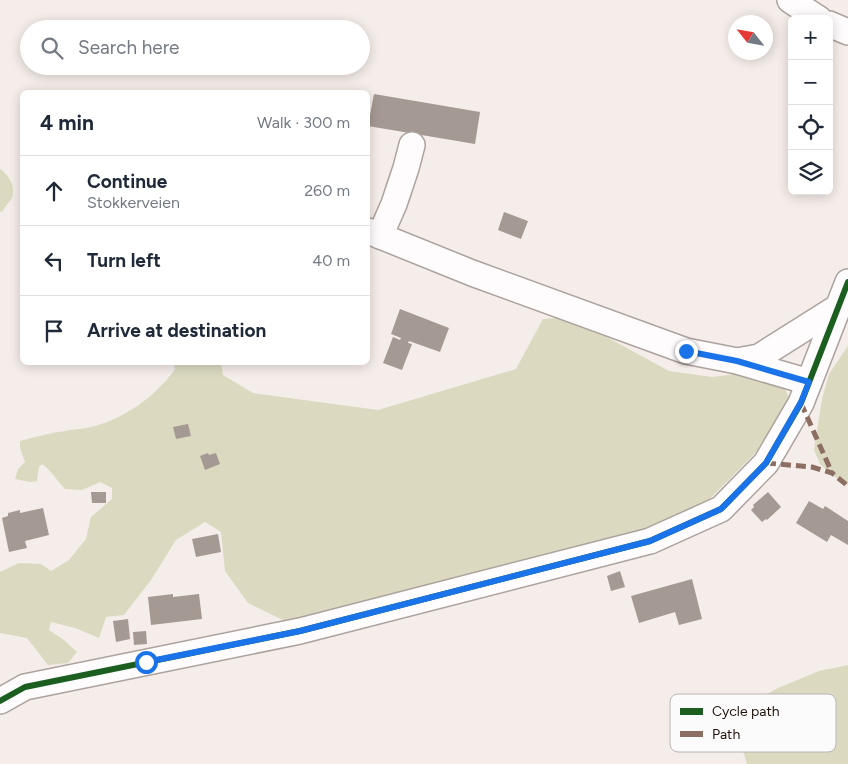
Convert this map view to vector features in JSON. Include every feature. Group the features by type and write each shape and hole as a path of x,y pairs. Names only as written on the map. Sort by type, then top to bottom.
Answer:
{"street":[{"path":"790,0 813,15"},
{"path":"833,26 848,32"},
{"path":"412,145 394,204 374,234 472,273 686,351 737,361 809,382"},
{"path":"0,701 25,687 300,631 650,541 721,509 766,463 801,402 848,282"},
{"path":"737,361 759,357 838,308"}],"green space":[{"path":"0,169 9,178 13,189 12,198 2,212 0,211"},
{"path":"570,317 669,371 712,377 761,371 777,373 790,399 759,449 702,507 638,533 289,623 248,603 225,571 221,532 205,522 176,540 151,580 124,615 106,617 99,638 75,628 51,622 49,630 77,652 68,663 48,665 27,638 0,633 0,572 19,563 41,564 51,571 69,560 86,539 91,517 112,499 112,488 100,482 82,490 65,489 42,464 39,467 37,481 30,482 15,479 18,469 25,462 20,448 20,441 92,427 128,412 157,390 175,369 174,365 221,365 223,375 253,393 378,410 516,369 543,319"},
{"path":"848,346 848,485 820,464 814,450 822,399 829,374"},
{"path":"848,665 848,764 747,764 743,752 836,752 836,694 767,694 819,671"}],"building":[{"path":"374,94 480,112 475,144 370,126"},
{"path":"504,212 528,221 521,239 498,230"},
{"path":"400,309 449,328 440,352 409,341 408,343 412,344 402,370 383,363 393,337 400,340 401,338 391,334"},
{"path":"188,424 191,436 176,439 173,427"},
{"path":"208,453 209,455 216,453 220,464 205,470 200,456"},
{"path":"91,492 106,492 106,503 92,503"},
{"path":"768,492 781,507 767,520 762,522 751,510 754,507 753,505"},
{"path":"809,501 823,509 825,506 848,521 848,545 831,535 827,542 796,523"},
{"path":"43,508 49,535 25,541 27,548 9,552 2,518 8,516 8,513 20,510 20,513"},
{"path":"218,534 221,552 196,557 192,539"},
{"path":"620,571 625,587 611,591 607,576"},
{"path":"692,579 702,619 679,625 675,612 639,623 631,596"},
{"path":"173,594 173,597 199,594 202,619 151,625 148,597"},
{"path":"128,619 130,639 116,642 113,621"},
{"path":"146,631 147,644 134,645 133,632"}],"marked path":[{"path":"801,403 832,473"},
{"path":"766,463 812,467 832,473 848,486"}],"cycle path":[{"path":"0,701 25,687 300,631 650,541 721,509 766,463 801,403 848,282"}],"route":[{"path":"146,662 300,631 650,541 721,509 766,463 801,402 809,382 737,361 686,351"}]}
